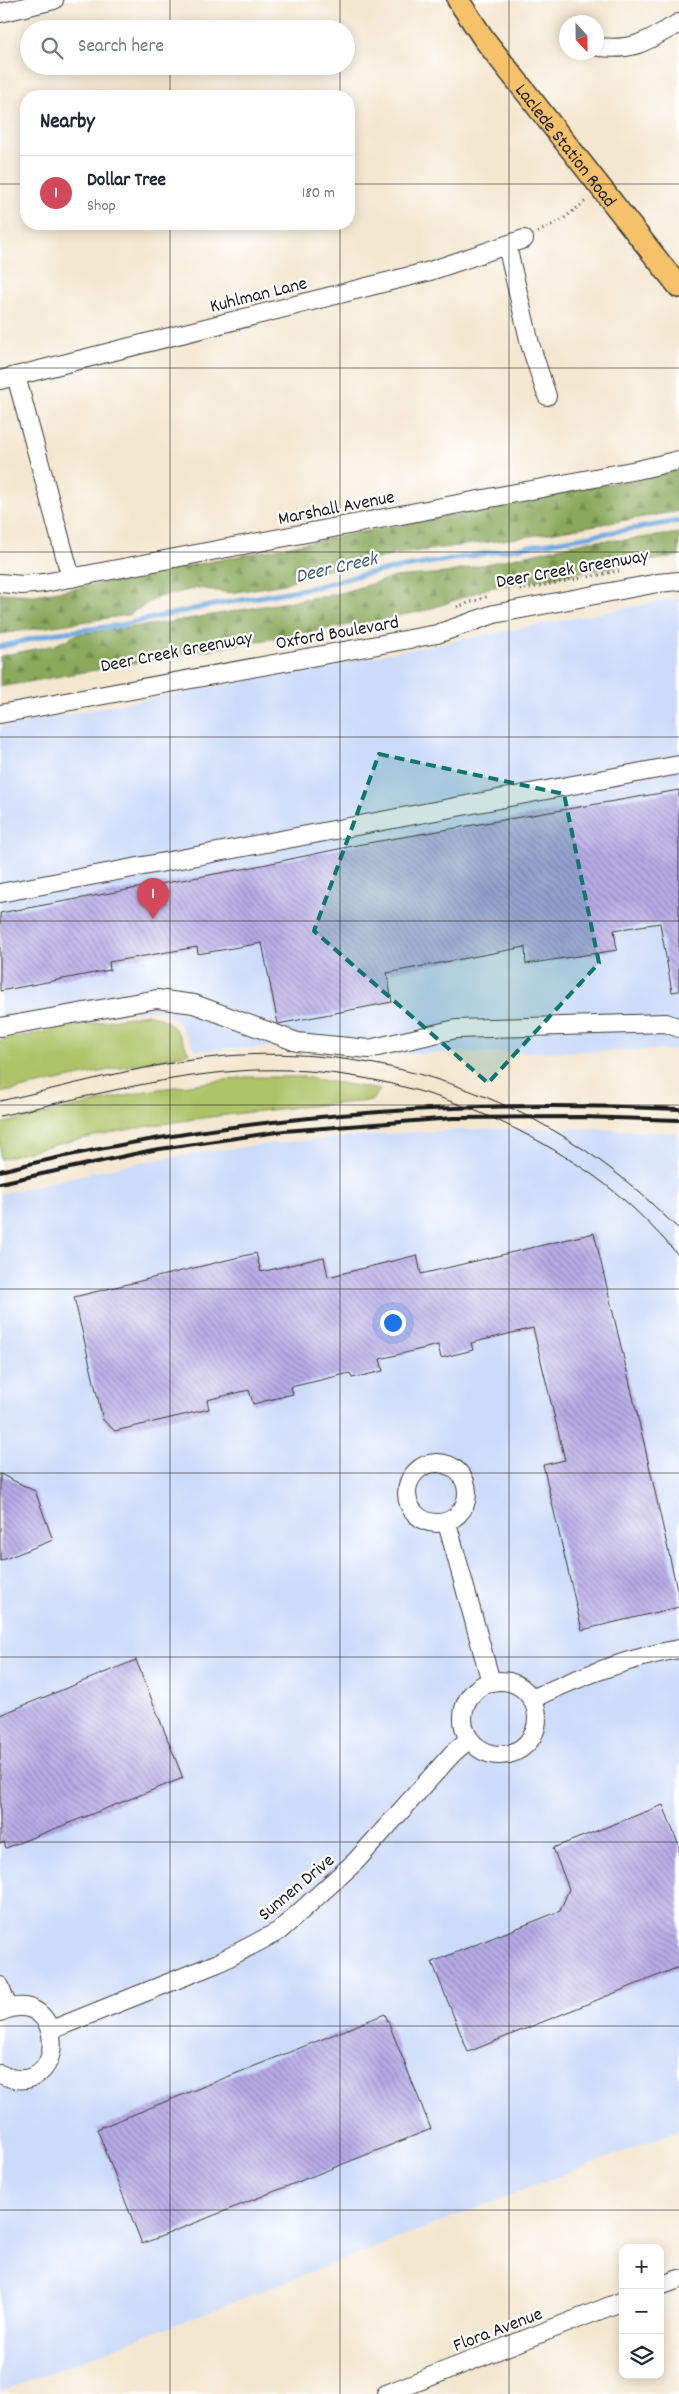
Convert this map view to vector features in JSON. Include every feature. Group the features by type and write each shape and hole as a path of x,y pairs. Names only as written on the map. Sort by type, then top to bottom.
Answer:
{"main road":[{"name":"Laclede Station Road","path":"458,0 484,39 679,287"}],"street":[{"path":"0,14 54,0"},
{"path":"604,48 621,50 641,44 679,22"},
{"name":"Kuhlman Lane","path":"8,378 430,271 524,239"},
{"path":"507,246 530,344 547,396"},
{"path":"8,378 51,504 71,578"},
{"name":"Marshall Avenue","path":"0,583 22,585 71,578 642,469 679,460"},
{"name":"Oxford Boulevard","path":"0,714 428,636 494,614 658,583 679,581"},
{"path":"0,893 679,765"},
{"path":"0,1027 157,999 194,1004 296,1042 369,1049 456,1029 666,1023 679,1028"},
{"path":"447,1522 491,1682"},
{"path":"532,1699 575,1680 624,1663 679,1649"},
{"path":"504,1681 518,1685 532,1699 537,1716 534,1732 530,1740 517,1751 509,1754 492,1754 479,1749 469,1739 463,1722 465,1705 475,1690 491,1682 504,1681"},
{"name":"Sunnen Drive","path":"51,2030 218,1963 279,1931 356,1861 452,1754 469,1739"},
{"path":"0,1986 4,2010 17,2007 34,2011 47,2022 51,2030 52,2052 40,2071 25,2078 17,2079 0,2074"},
{"path":"664,2285 679,2279"},
{"name":"Flora Avenue","path":"386,2394 619,2303"}],"path":[{"path":"524,239 562,220 601,189"},
{"name":"Deer Creek Greenway","path":"517,590 621,571"},
{"name":"Deer Creek Greenway","path":"453,609 498,594"},
{"name":"Deer Creek Greenway","path":"274,645 318,637"}],"highlighted area":[{"path":"379,754 564,794 599,963 488,1083 314,931"}],"shaded area":[{"path":"679,598 679,1050 375,1054 288,1047 196,1050 178,1023 165,1011 145,1010 0,1035 0,727"},
{"path":"581,1128 675,1133 679,1148 679,2130 0,2392 0,1194 139,1162 249,1146 381,1134 482,1129"}],"green space":[{"path":"679,470 679,511 525,537 404,553 305,575 284,584 230,593 198,588 158,597 128,615 0,634 0,593 34,595 66,590"},
{"path":"679,533 679,556 489,588 427,610 383,619 0,687 0,656 55,645 78,634 171,622 340,593 395,577 446,573 589,541 625,540"},
{"path":"146,1014 162,1019 173,1027 189,1053 0,1093 0,1040"},
{"path":"246,1077 304,1077 380,1090 371,1101 231,1114 137,1128 45,1147 0,1159 0,1124 146,1091"}],"building":[{"path":"679,790 679,991 672,992 660,923 614,930 617,950 526,964 525,947 387,973 392,1002 278,1024 262,943 198,954 197,947 109,962 110,970 0,991 0,913 248,868 362,844"},
{"path":"594,1233 644,1443 679,1598 679,1607 582,1630 543,1465 565,1460 533,1328 471,1343 473,1350 441,1358 438,1345 380,1359 383,1371 352,1378 350,1373 291,1387 293,1394 253,1404 249,1390 207,1400 209,1409 115,1431 103,1420 74,1297 256,1253 261,1272 324,1257 328,1277 417,1255 421,1274"},
{"path":"0,1474 35,1491 53,1540 0,1561"},
{"path":"136,1660 183,1778 6,1848 4,1842 0,1844 0,1715"},
{"path":"663,1805 679,1846 679,1967 468,2052 432,1962 560,1911 569,1889 553,1848"},
{"path":"385,2014 431,2129 142,2244 97,2129"}],"waterway":[{"name":"Deer Creek","path":"0,647 51,634 121,625 203,607 315,587 369,573 679,521"}],"tram line":[{"path":"0,1101 129,1071 207,1058 264,1054 321,1056 377,1064 433,1078 486,1097 538,1122 587,1151 638,1191 679,1229"},
{"path":"0,1116 148,1083 238,1071 285,1070 332,1073 379,1081 425,1093 469,1108 513,1128 554,1150 594,1176 628,1203 679,1256"}],"railway":[{"path":"0,1171 84,1152 168,1137 253,1124 337,1115 507,1106 679,1109"},
{"path":"0,1183 153,1150 284,1131 453,1118 581,1117 679,1120"}],"place":[{"name":"Dollar Tree","path":"153,919"}]}
